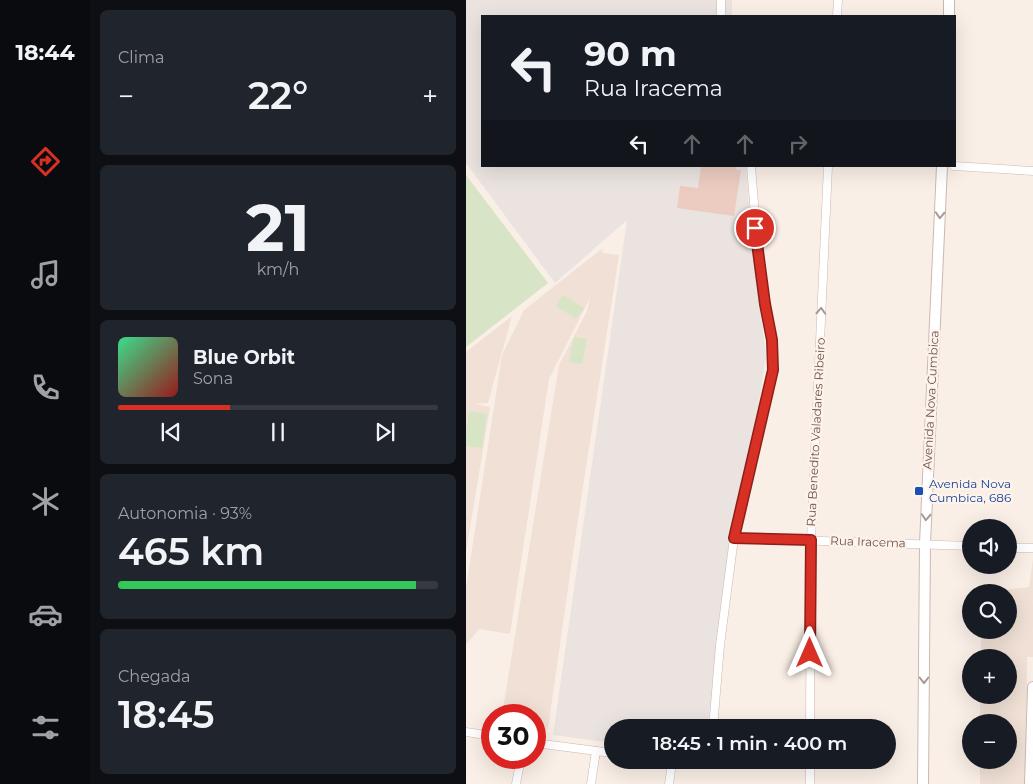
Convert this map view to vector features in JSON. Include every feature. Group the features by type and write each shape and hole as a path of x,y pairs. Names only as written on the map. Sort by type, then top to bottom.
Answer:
{"street":[{"path":"721,0 721,15"},
{"path":"837,15 838,0"},
{"path":"949,15 950,0"},
{"path":"956,166 1033,171"},
{"path":"714,719 720,645 734,538 773,370 772,340 759,265 751,167"},
{"name":"Rua Benedito Valadares Ribeiro","path":"810,719 811,540 828,167"},
{"name":"Avenida Nova Cumbica","path":"923,784 925,544 942,167"},
{"name":"Rua Iracema","path":"734,538 962,546"},
{"path":"1017,548 1033,548"},
{"path":"1030,784 1033,687"},
{"path":"466,732 481,734"},
{"path":"546,744 604,752"},
{"path":"591,784 596,751"},
{"path":"516,784 519,769"},
{"path":"669,784 671,769"},
{"path":"810,769 810,784"}],"shaded area":[{"path":"466,0 732,0 732,15 481,15 481,167 746,167 750,221 766,357 708,719 604,719 604,742 553,735 627,220 555,283 466,163"},
{"path":"603,248 602,253 619,255 548,729 546,729 546,704 504,704 559,365 587,311 590,298 549,379 510,634 479,629 466,645 466,588 502,355 524,310"},
{"path":"512,316 488,403 475,404 490,407 466,552 466,352"},
{"path":"1033,559 1033,657 1027,657 1026,784 980,784 980,769 1017,769 1017,714 980,714 980,704 1017,704 1017,649 981,649 981,639 1017,639 1017,588 1029,587"}],"green space":[{"path":"466,175 548,283 466,347"},
{"path":"563,295 584,308 576,319 556,306"},
{"path":"574,337 587,339 582,364 569,362"},
{"path":"469,411 487,414 482,448 466,446"}],"building":[{"path":"701,167 737,167 736,170 741,170 734,216 677,208 680,186 698,188"}],"place":[{"name":"Avenida Nova Cumbica, 686","path":"919,491"}],"route":[{"path":"755,228 759,265 772,340 773,370 734,538 811,540 810,653"}]}
